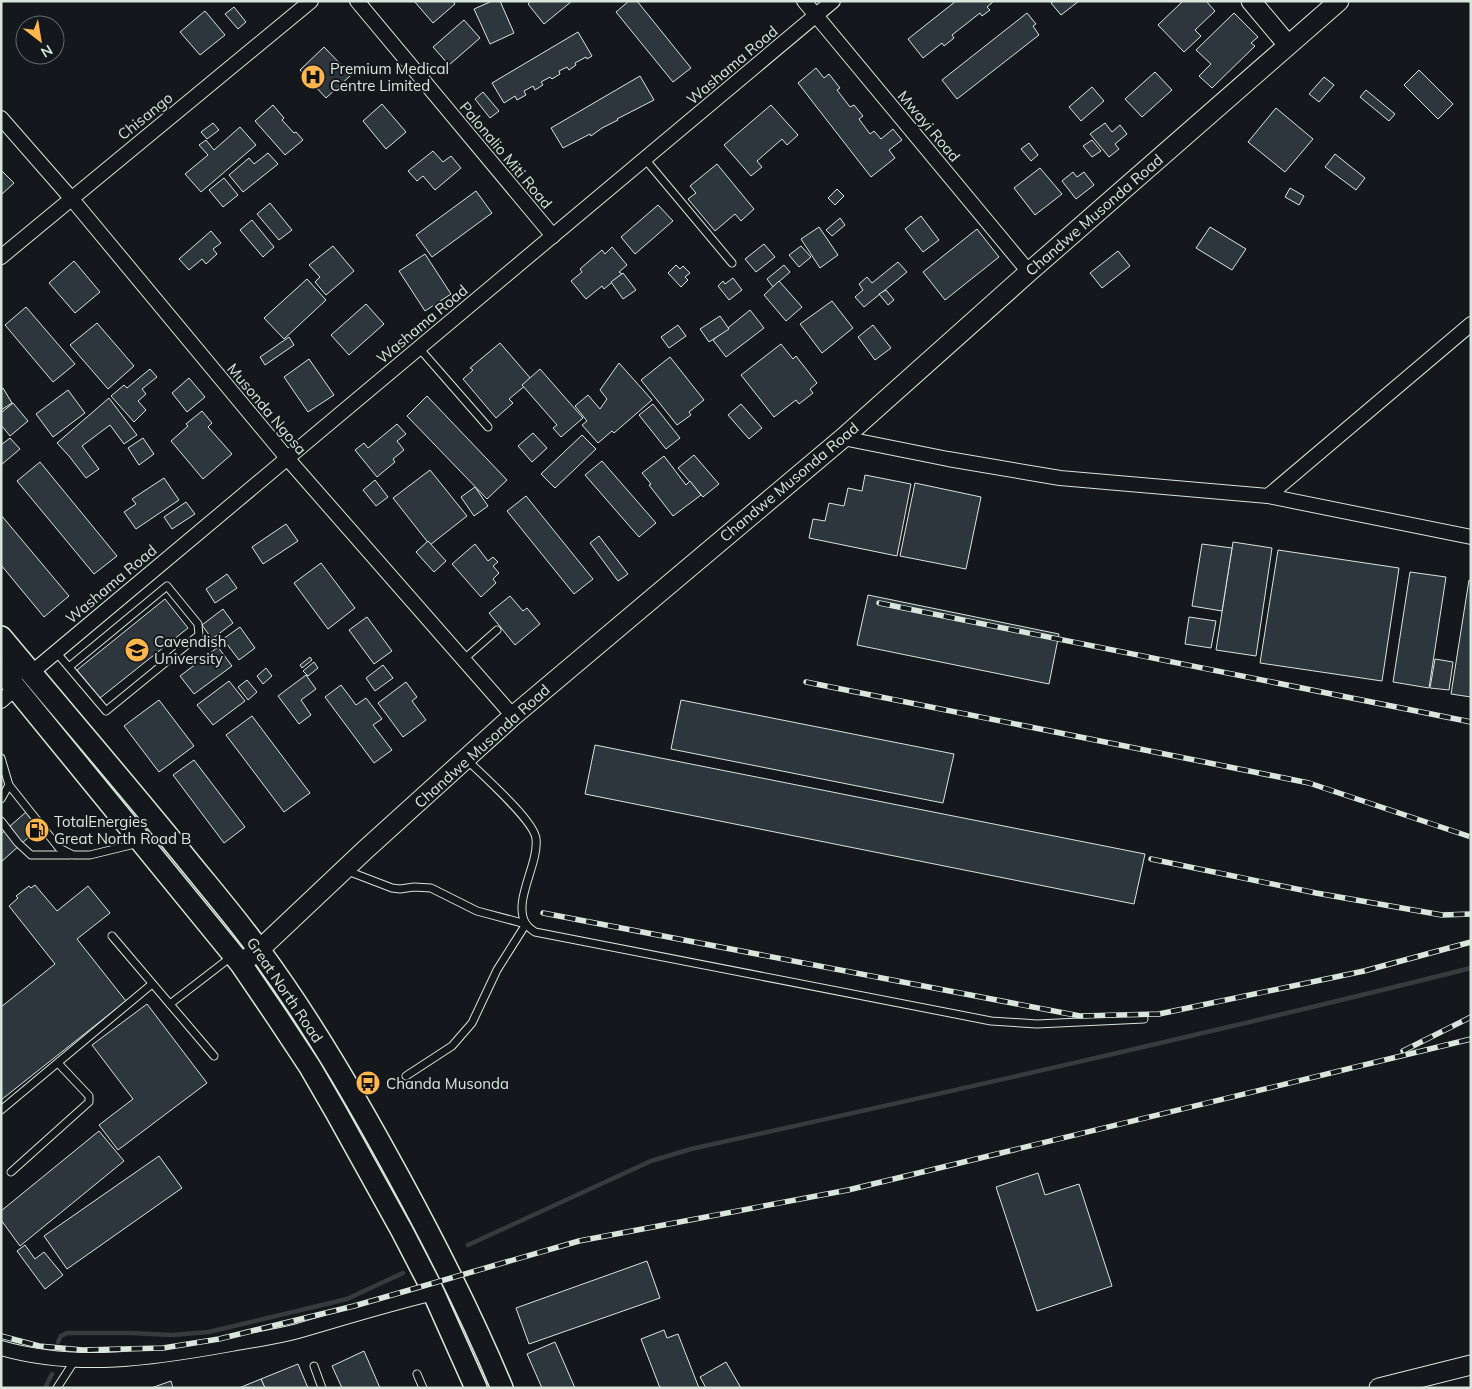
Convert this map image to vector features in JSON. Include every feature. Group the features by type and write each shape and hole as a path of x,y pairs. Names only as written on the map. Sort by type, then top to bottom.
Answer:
{"main road":[{"name":"Great North Road","path":"1,637 126,784 259,950 328,1054 388,1156 453,1279 502,1388"},
{"name":"Great North Road","path":"1,670 9,695 142,842 237,959 310,1067 398,1222 434,1293 476,1388"}],"street":[{"name":"Chisango","path":"1,257 311,1"},
{"name":"Palonalio Miti Road","path":"357,1 553,236"},
{"name":"Mwayi Road","path":"804,1 1029,272"},
{"name":"Washama Road","path":"31,673 833,1"},
{"path":"1251,1 1288,45"},
{"name":"Chandwe Musonda Road","path":"237,959 259,950 513,716 843,438 1338,1"},
{"name":"Musonda Ngosa","path":"1,118 71,198 287,458 513,716"},
{"path":"1268,496 1471,324"},
{"path":"843,438 957,461 1060,478 1268,496 1471,537"},
{"path":"1,654 14,672 9,695"},
{"path":"1,1348 26,1355 91,1361 180,1354 296,1332 388,1304 434,1293"},
{"path":"1379,1388 1471,1365"}],"lane":[{"path":"646,159 732,263"},
{"path":"419,348 488,427"},
{"path":"56,652 68,667 106,711 199,635 198,624 167,586 68,667"},
{"path":"463,660 497,630"},
{"path":"1,758 9,785 59,848 73,855"},
{"path":"406,1076 452,1046 472,1023 497,970 526,924 522,903 534,860 537,837 525,818 466,759"},
{"path":"1,799 9,785"},
{"path":"1,820 18,843 31,855 90,855 142,842"},
{"path":"345,870 392,888 400,889 414,886 431,888 477,912 526,924 534,932 991,1021 1037,1024 1144,1019"},
{"path":"112,936 214,1056"},
{"path":"170,1004 237,959"},
{"path":"1,1110 152,984"},
{"path":"11,1172 89,1102 89,1096 58,1063"},
{"path":"57,1388 75,1360"},
{"path":"314,1366 322,1388"},
{"path":"417,1374 423,1388"}],"building":[{"path":"414,1 453,1 455,4 433,23"},
{"path":"492,1 500,1 514,33 490,44 474,9"},
{"path":"531,1 572,1 544,24 528,4"},
{"path":"629,1 637,1 691,68 673,82 616,12"},
{"path":"956,1 994,1 987,7 990,10 982,16 980,13 952,35 954,38 944,46 942,43 923,58 908,39"},
{"path":"1054,1 1079,1 1061,15 1051,3"},
{"path":"1183,1 1206,1 1215,11 1195,30 1201,36 1184,52 1158,25"},
{"path":"234,7 246,22 238,29 225,14"},
{"path":"205,11 225,35 200,55 180,32"},
{"path":"1027,13 1036,24 1033,26 1039,35 957,99 942,80"},
{"path":"1234,13 1258,37 1251,43 1255,46 1212,88 1199,76 1211,64 1196,50"},
{"path":"464,20 480,38 449,65 433,47"},
{"path":"578,32 592,56 575,63 576,65 569,70 567,67 559,71 560,74 552,79 550,77 541,82 543,85 535,90 533,86 524,91 526,95 517,100 515,96 504,103 492,83"},
{"path":"324,47 351,75 326,98 300,70"},
{"path":"816,68 824,78 829,74 840,88 837,90 850,107 854,105 863,116 859,119 870,134 874,131 881,139 893,129 902,140 889,150 895,158 871,177 798,83"},
{"path":"1419,70 1453,104 1438,119 1404,85"},
{"path":"1155,72 1172,90 1142,117 1125,99"},
{"path":"640,76 654,100 617,119 591,136 590,134 563,148 551,128"},
{"path":"1324,77 1334,85 1319,102 1309,94"},
{"path":"1092,87 1104,101 1081,121 1069,107"},
{"path":"1366,90 1395,114 1389,121 1360,97"},
{"path":"483,92 499,111 490,118 475,99"},
{"path":"382,104 406,132 386,149 363,121"},
{"path":"273,105 284,118 282,120 303,140 285,155 255,121"},
{"path":"771,105 798,135 787,145 782,139 757,161 762,167 751,176 724,145"},
{"path":"1276,108 1313,139 1285,172 1248,142"},
{"path":"213,123 219,130 207,139 201,132"},
{"path":"1105,123 1112,132 1120,125 1127,134 1115,144 1119,149 1109,157 1090,134"},
{"path":"240,127 256,145 201,192 185,174 208,155 199,145 206,140 214,150"},
{"path":"1092,140 1101,151 1092,157 1083,146"},
{"path":"1029,143 1038,155 1031,161 1021,149"},
{"path":"433,151 443,162 451,156 461,168 435,190 423,176 417,181 408,171"},
{"path":"268,153 278,164 243,192 229,175 249,158 254,164"},
{"path":"1335,154 1365,178 1356,190 1325,167"},
{"path":"717,164 754,209 741,221 735,214 715,231 688,199 696,193 690,186"},
{"path":"1040,168 1062,194 1035,215 1014,188"},
{"path":"1,170 14,183 1,195"},
{"path":"1073,172 1077,177 1084,172 1094,185 1076,199 1062,181"},
{"path":"224,178 238,195 223,207 209,190"},
{"path":"1290,188 1304,196 1299,205 1285,197"},
{"path":"837,189 844,196 835,205 828,198"},
{"path":"476,191 492,213 432,257 416,235"},
{"path":"270,203 292,230 279,240 257,214"},
{"path":"658,205 673,221 635,254 621,237"},
{"path":"921,216 939,240 923,252 905,229"},
{"path":"840,218 845,225 832,236 826,230"},
{"path":"252,220 274,247 263,257 240,230"},
{"path":"819,227 838,255 820,268 801,239"},
{"path":"1210,227 1246,249 1232,270 1196,248"},
{"path":"977,229 999,257 945,300 923,272"},
{"path":"211,231 221,243 213,249 217,254 206,264 202,259 189,270 179,259"},
{"path":"764,244 775,257 756,272 745,259"},
{"path":"333,246 354,271 326,295 315,282 320,277 309,265"},
{"path":"801,246 811,257 799,267 789,255"},
{"path":"612,247 627,265 619,272 622,274 604,289 602,286 586,299 571,281 582,272 580,269 602,250 605,254"},
{"path":"1118,251 1130,266 1102,288 1090,273"},
{"path":"425,254 451,294 425,311 399,271"},
{"path":"74,261 100,292 75,313 49,283"},
{"path":"898,262 907,272 864,307 855,297 863,290 859,284 867,277 872,283"},
{"path":"676,265 680,269 683,266 690,273 685,277 688,280 681,287 668,273"},
{"path":"784,265 790,272 773,287 767,279"},
{"path":"623,273 636,290 623,299 611,282"},
{"path":"733,278 742,290 729,300 718,286 723,281 725,284"},
{"path":"307,279 326,300 284,339 264,318"},
{"path":"779,281 802,307 786,321 764,295"},
{"path":"886,290 894,300 888,305 879,294"},
{"path":"832,301 853,328 822,353 800,324"},
{"path":"366,304 384,324 349,355 331,335"},
{"path":"26,307 75,364 53,382 5,325"},
{"path":"750,310 764,328 726,357 713,340"},
{"path":"720,316 729,329 709,342 700,329"},
{"path":"97,323 134,366 108,389 70,345"},
{"path":"678,325 686,336 669,348 661,337"},
{"path":"873,325 891,348 875,360 858,337"},
{"path":"289,337 294,345 265,365 260,357"},
{"path":"500,343 532,380 509,399 513,403 496,418 463,379 473,370 470,368"},
{"path":"781,344 793,359 796,356 817,383 810,389 813,393 799,404 796,400 774,417 741,375"},
{"path":"670,357 704,400 689,412 691,415 677,425 641,380"},
{"path":"309,359 334,395 308,412 284,377"},
{"path":"619,363 652,400 614,433 612,431 598,443 582,425 587,421 575,406 588,395 600,409 607,399 600,390"},
{"path":"150,369 157,377 142,389 146,394 138,401 146,410 134,422 111,396 124,385 127,388"},
{"path":"540,369 583,418 561,437 553,428 557,425 522,385"},
{"path":"189,378 205,397 187,412 172,393"},
{"path":"3,388 12,403 1,410 1,389"},
{"path":"68,390 85,413 53,437 36,414"},
{"path":"427,396 507,480 487,499 407,416"},
{"path":"109,398 137,435 124,444 110,425 82,446 99,469 86,478 57,443"},
{"path":"13,403 28,421 10,436 1,425 1,413"},
{"path":"653,404 680,438 666,449 639,415"},
{"path":"741,404 762,428 749,439 728,415"},
{"path":"202,411 212,423 208,427 232,454 203,479 171,441 188,426 186,424"},
{"path":"397,424 406,434 397,441 404,450 393,459 395,462 377,477 355,450 364,443 368,448"},
{"path":"533,433 547,448 532,462 518,446"},
{"path":"582,435 596,449 555,488 541,474"},
{"path":"10,438 20,449 1,465 1,445"},
{"path":"143,438 154,454 139,465 128,448"},
{"path":"694,455 719,484 703,497 678,468"},
{"path":"664,456 686,485 690,481 701,495 673,516 642,473"},
{"path":"602,461 656,523 639,537 585,475"},
{"path":"40,462 117,556 94,574 17,481"},
{"path":"430,470 467,516 430,545 393,498"},
{"path":"865,475 911,484 897,556 809,538 813,519 825,521 829,503 844,506 848,488 862,491"},
{"path":"164,478 179,500 136,529 124,512 136,504 132,499"},
{"path":"375,480 388,497 376,506 363,490"},
{"path":"915,483 981,497 966,569 900,556"},
{"path":"475,487 488,506 474,516 461,497"},
{"path":"526,496 593,579 574,594 507,511"},
{"path":"186,502 195,514 172,529 164,517"},
{"path":"1,515 69,596 44,617 1,565"},
{"path":"286,524 298,541 263,564 252,547"},
{"path":"599,536 628,574 618,581 590,543"},
{"path":"428,541 446,561 434,572 416,552"},
{"path":"1233,542 1272,548 1256,656 1216,650"},
{"path":"475,544 488,561 493,557 498,562 493,566 499,573 493,579 496,583 481,597 452,564"},
{"path":"1202,544 1232,548 1222,611 1192,606"},
{"path":"1278,550 1399,568 1382,681 1260,663"},
{"path":"321,563 355,608 328,629 294,583"},
{"path":"1410,572 1446,577 1429,688 1393,682"},
{"path":"227,574 237,588 215,603 206,589"},
{"path":"1469,580 1471,581 1471,697 1451,694"},
{"path":"868,595 1059,634 1049,684 857,645"},
{"path":"510,596 523,611 527,608 540,624 515,645 489,613"},
{"path":"165,599 188,628 100,698 77,670"},
{"path":"223,609 233,623 212,639 202,625"},
{"path":"367,617 392,651 374,664 349,630"},
{"path":"1189,617 1216,621 1211,648 1185,644"},
{"path":"240,627 255,648 239,660 223,639"},
{"path":"218,647 232,666 194,694 180,676"},
{"path":"310,657 312,660 302,668 300,665"},
{"path":"1435,659 1453,662 1449,690 1430,688"},
{"path":"314,662 318,668 308,676 303,671"},
{"path":"383,665 393,678 375,691 366,678"},
{"path":"266,668 272,676 263,684 257,676"},
{"path":"306,675 316,689 301,700 311,715 299,724 278,696"},
{"path":"247,680 257,692 248,700 238,687"},
{"path":"229,681 245,701 213,725 197,705"},
{"path":"406,682 417,697 412,701 426,720 403,737 378,703"},
{"path":"341,685 356,705 366,698 382,719 373,725 392,750 374,763 325,697"},
{"path":"159,700 194,746 159,772 124,726"},
{"path":"681,700 954,754 943,803 671,749"},
{"path":"252,716 310,793 284,812 226,735"},
{"path":"595,745 1145,854 1134,904 585,794"},
{"path":"194,760 245,827 224,843 173,775"},
{"path":"26,812 39,828 1,862 1,834"},
{"path":"35,885 57,911 88,886 110,913 77,939 126,1001 1,1100 1,1007 55,964 9,906 18,898 16,896 29,886 31,888"},
{"path":"147,1004 207,1083 118,1150 99,1125 133,1099 92,1045"},
{"path":"99,1131 124,1161 20,1246 1,1220 1,1211"},
{"path":"159,1156 182,1188 67,1269 44,1236"},
{"path":"1038,1173 1045,1195 1079,1184 1112,1286 1037,1311 996,1187"},
{"path":"25,1245 35,1259 44,1252 63,1275 45,1289 17,1251"},
{"path":"647,1261 660,1298 529,1344 516,1308"},
{"path":"664,1330 667,1338 678,1334 699,1388 660,1388 641,1339"},
{"path":"555,1342 575,1388 542,1388 527,1354"},
{"path":"364,1351 380,1388 342,1388 332,1366"},
{"path":"726,1362 741,1388 706,1388 700,1377"},
{"path":"298,1364 308,1388 265,1388 261,1379"},
{"path":"261,1379 265,1388 239,1388"},
{"path":"171,1381 173,1388 151,1388"}],"waterway":[{"path":"468,1245 651,1161 691,1149 1179,1039 1471,968"},
{"path":"58,1342 61,1336 67,1333 172,1335 209,1332 347,1299 403,1273"},
{"path":"45,1388 52,1374"}],"railway":[{"path":"879,603 1471,722"},
{"path":"806,682 1309,783 1471,837"},
{"path":"1151,859 1316,893 1442,915 1471,914"},
{"path":"543,913 1080,1016 1159,1014 1364,971 1471,942"},
{"path":"1403,1051 1471,1017"},
{"path":"1,1336 39,1346 83,1350 163,1348 219,1339 354,1306 579,1241 848,1190 1471,1039"}],"place":[{"name":"Premium Medical Centre Limited","path":"313,77"},
{"name":"Cavendish University","path":"137,650"},
{"name":"TotalEnergies Great North Road B","path":"37,830"},
{"name":"Chanda Musonda","path":"368,1083"}]}
